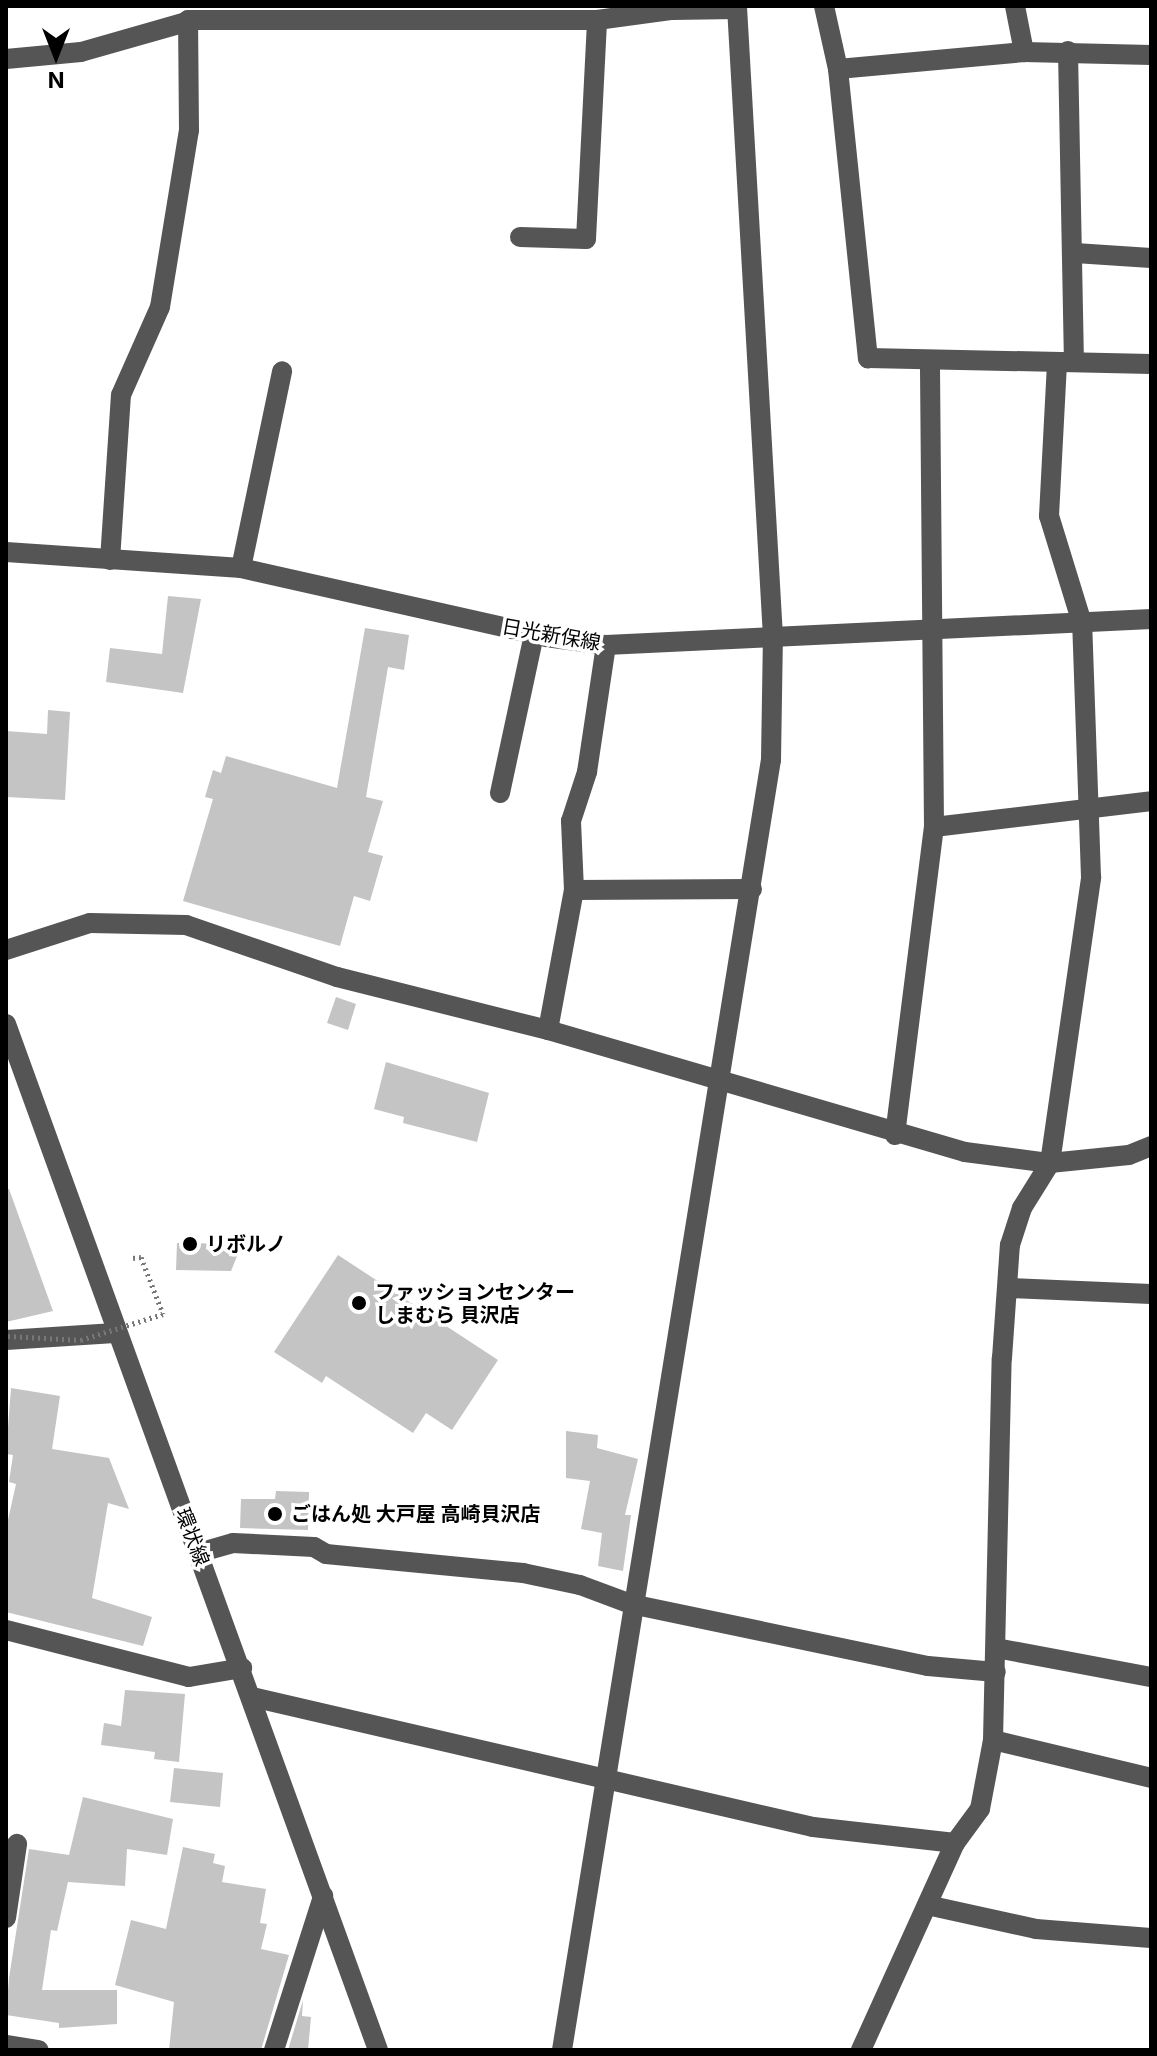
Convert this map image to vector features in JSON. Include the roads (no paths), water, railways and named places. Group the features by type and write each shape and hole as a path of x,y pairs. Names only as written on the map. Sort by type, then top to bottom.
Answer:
{"street":[{"path":"824,6 838,69 868,358 930,363 1151,364"},
{"path":"1015,6 1024,52"},
{"path":"6,59 81,52 200,17 314,12 597,20 672,10 737,8 773,637 771,760 631,1604 562,2050"},
{"path":"520,237 586,239 597,20"},
{"path":"110,560 121,395 163,297 189,130 186,22"},
{"path":"861,2050 955,1843 980,1809 993,1740 1010,1245 1022,1208 1050,1163 1085,938 1091,877 1086,807 1082,623 1049,516 1075,253 1068,51"},
{"path":"838,69 1024,52 1151,55"},
{"path":"1075,253 1151,258"},
{"path":"895,1135 934,827 930,363"},
{"path":"241,568 282,371"},
{"name":"日光新保線","path":"6,552 241,568 534,634 606,645 933,633 1151,619"},
{"path":"500,793 534,634"},
{"path":"548,1030 574,890 571,821 587,772 606,645"},
{"path":"934,827 1151,801"},
{"path":"574,890 752,889"},
{"path":"6,950 90,923 186,925 337,977 548,1030 719,1084 965,1152 1050,1163 1129,1155 1151,1146"},
{"name":"環状線","path":"6,1024 115,1333 242,1668 378,2050"},
{"path":"1008,1288 1151,1294"},
{"path":"7,1338 115,1333"},
{"path":"198,1553 233,1543 434,1561 580,1585 631,1604 928,1666 996,1672"},
{"path":"6,1630 189,1677 242,1668"},
{"path":"996,1648 1151,1677"},
{"path":"252,1697 605,1775 813,1827 955,1843"},
{"path":"993,1740 1151,1778"},
{"path":"6,1918 17,1844"},
{"path":"274,2050 323,1896"},
{"path":"927,1905 1036,1929 1151,1938"},
{"path":"6,2045 39,2050"}],"place":[{"name":"リボルノ","path":"190,1244"},
{"name":"ファッションセンター しまむら 貝沢店","path":"359,1303"},
{"name":"ごはん処 大戸屋 高崎貝沢店","path":"275,1514"}]}
